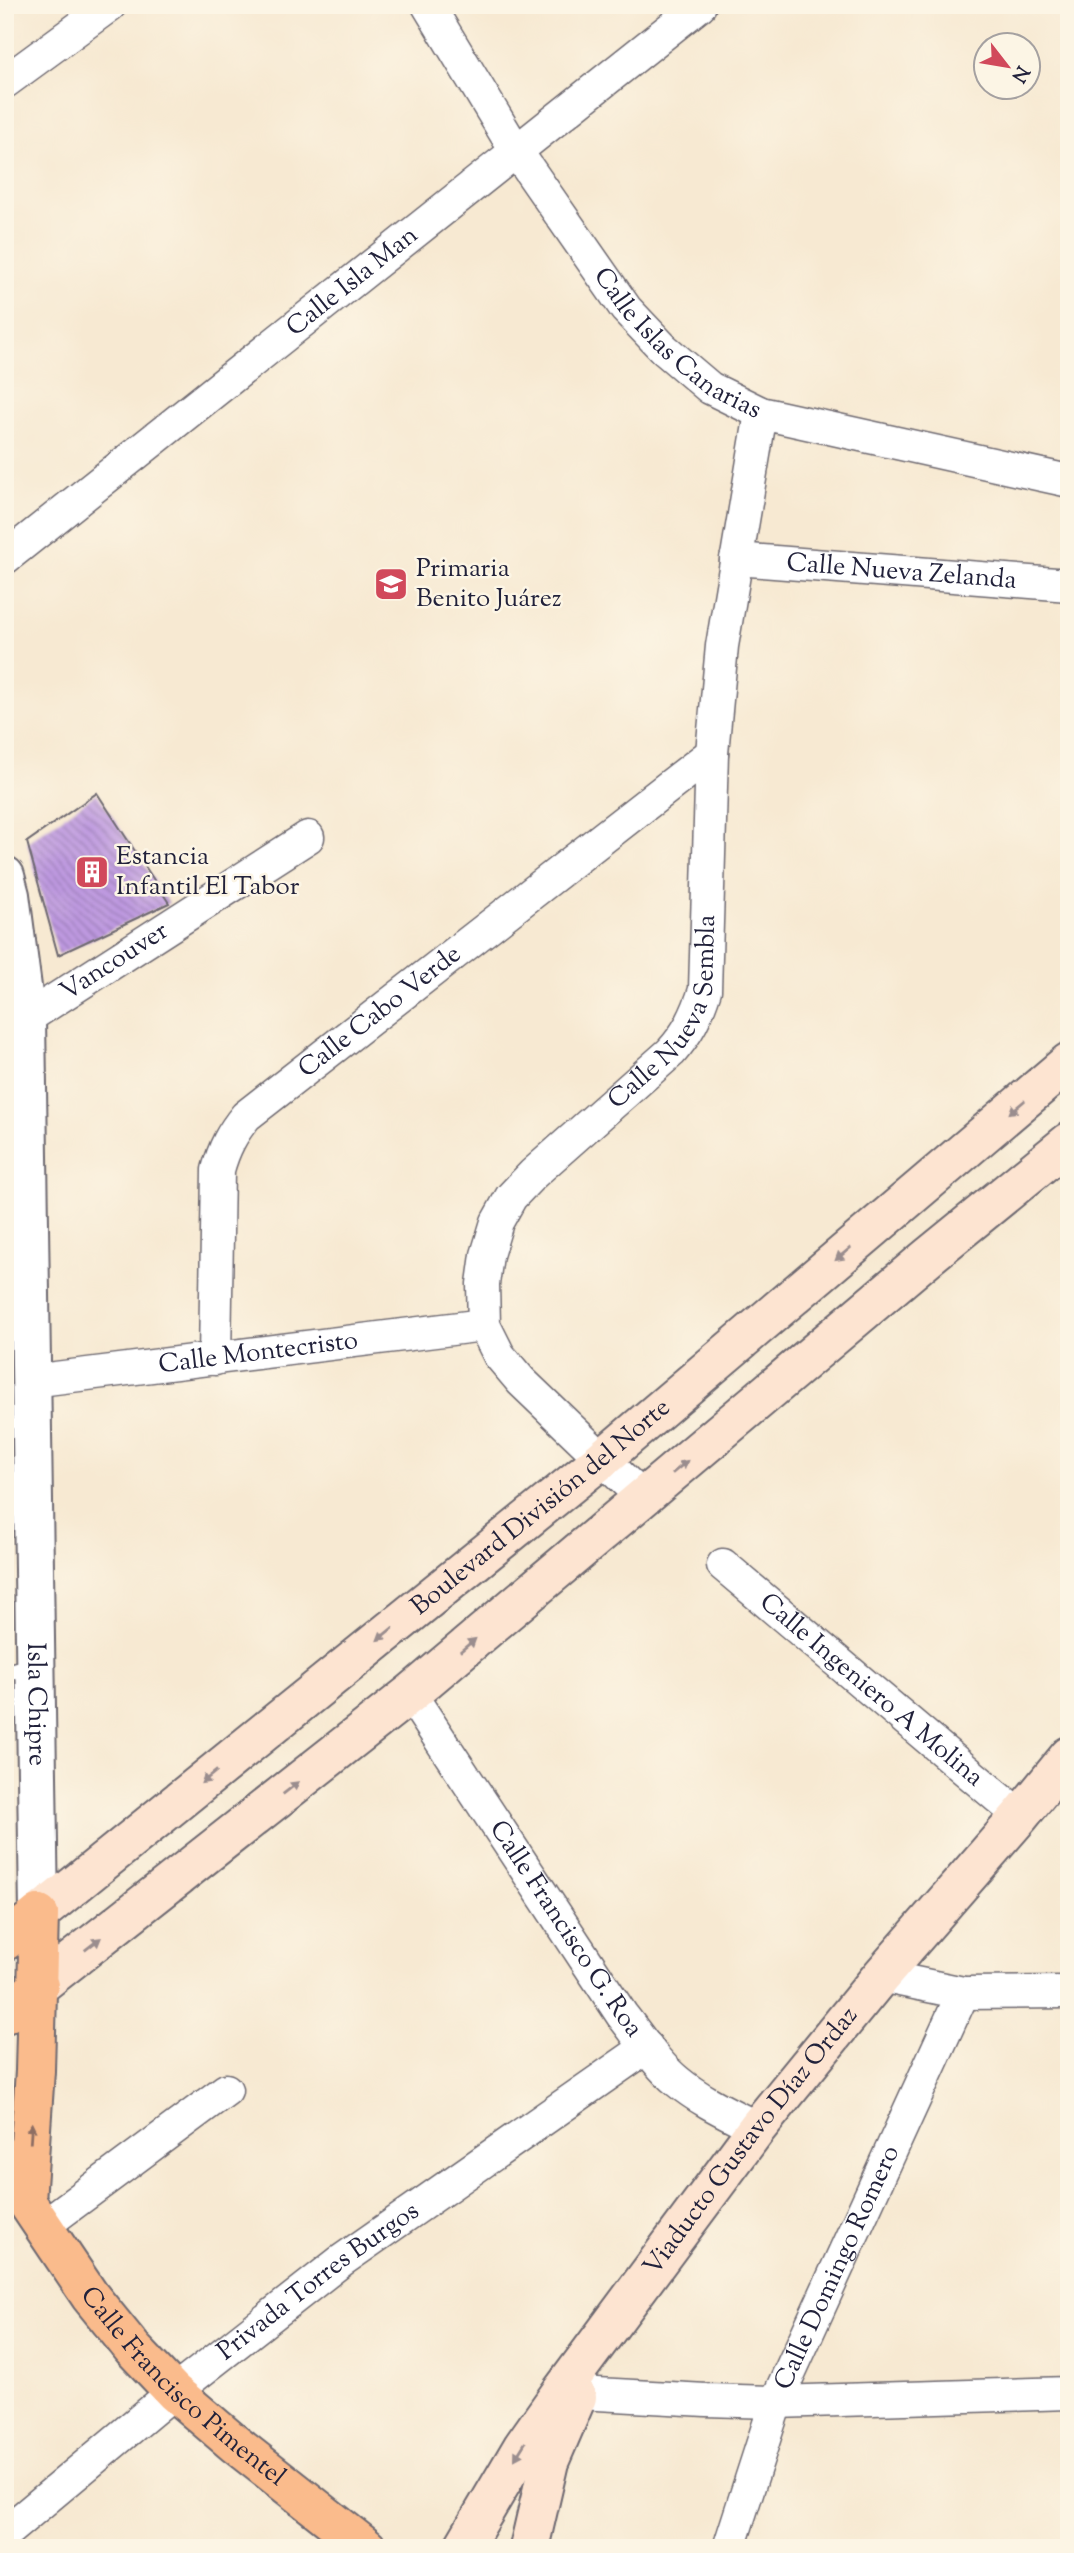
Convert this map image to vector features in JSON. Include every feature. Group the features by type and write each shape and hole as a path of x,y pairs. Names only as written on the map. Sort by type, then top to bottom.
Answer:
{"main road":[{"name":"Boulevard División del Norte","path":"5,1941 601,1459 1069,1062"},
{"path":"6,2012 410,1695 928,1257 1069,1142"},
{"name":"Viaducto Gustavo Díaz Ordaz","path":"569,2393 602,2336 757,2128 881,1976 1069,1756"},
{"name":"Isla Chipre","path":"39,1986 40,1913"},
{"path":"25,2204 39,1986"},
{"name":"Calle Francisco Pimentel","path":"25,2204 90,2296 133,2349 174,2392 367,2548"},
{"path":"463,2548 523,2446 569,2393"},
{"path":"529,2548 549,2462 569,2393"}],"street":[{"path":"5,82 110,5"},
{"name":"Calle Islas Canarias","path":"428,5 516,150 626,309 664,349 710,388 761,413 1069,481"},
{"name":"Calle Isla Man","path":"5,558 700,5"},
{"name":"Calle Nueva Sembla","path":"643,1498 521,1381 499,1355 484,1325 487,1255 497,1222 511,1197 533,1174 671,1052 697,1015 705,990 712,753 722,646 761,413"},
{"name":"Calle Nueva Zelanda","path":"736,559 1069,585"},
{"name":"Calle Cabo Verde","path":"215,1359 218,1170 232,1133 246,1116 712,753"},
{"name":"Vancouver","path":"16,1025 308,837"},
{"name":"Isla Chipre","path":"5,876 10,895 31,1381 20,1497 21,1669 40,1913"},
{"name":"Calle Montecristo","path":"31,1381 484,1325"},
{"name":"Calle Ingeniero A Molina","path":"723,1565 1020,1816"},
{"name":"Calle Francisco G. Roa","path":"410,1695 614,2003 647,2047 676,2080 704,2100 757,2128"},
{"path":"881,1976 963,1993 1069,1992"},
{"name":"Calle Domingo Romero","path":"729,2548 776,2402 963,1993"},
{"name":"Privada Torres Burgos","path":"5,2533 174,2392 341,2261 647,2047"},
{"path":"25,2204 226,2090"},
{"path":"569,2393 776,2402 1069,2393"}],"building":[{"name":"Estancia Infantil El Tabor","path":"97,793 169,903 58,955 27,842"}],"place":[{"name":"Primaria Benito Juárez","path":"391,584"},
{"name":"Estancia Infantil El Tabor","path":"92,872"}]}
